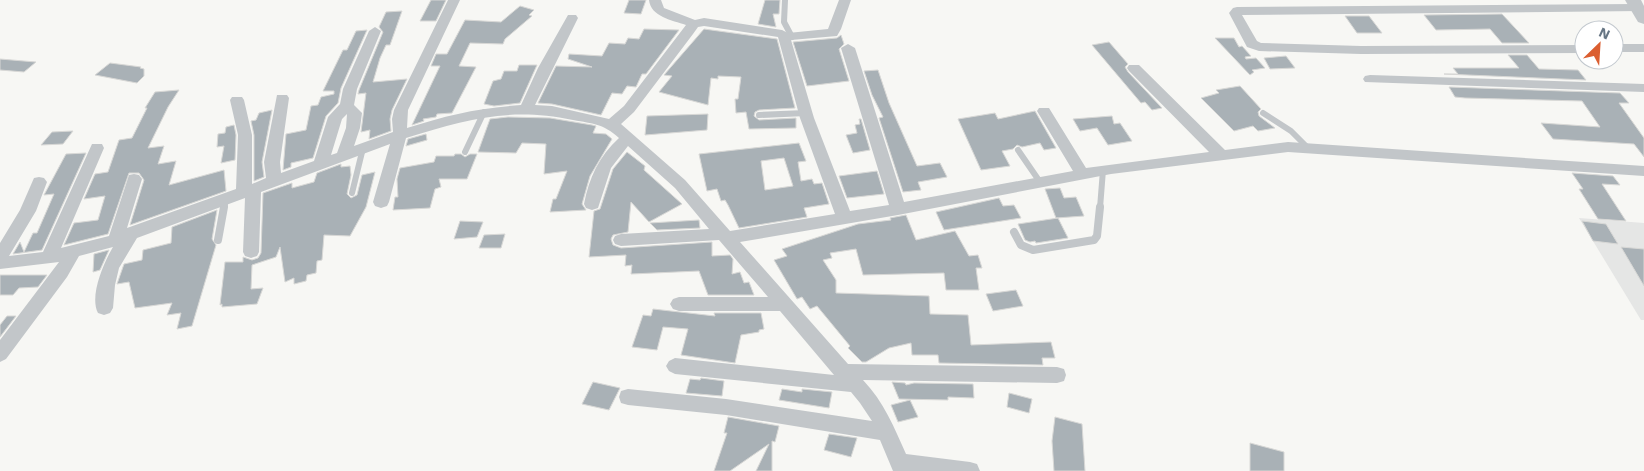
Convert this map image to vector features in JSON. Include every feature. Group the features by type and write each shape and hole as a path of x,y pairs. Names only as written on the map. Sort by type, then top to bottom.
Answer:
{"street":[{"path":"381,202 400,135 399,120 401,110 454,0"},
{"path":"654,0 660,11 694,24 704,22 778,33 788,37 832,32 835,29 845,0"},
{"path":"1574,48 1361,50 1259,47 1252,44 1235,13 1247,11 1638,9"},
{"path":"526,109 545,68 572,18"},
{"path":"612,124 629,109 694,24"},
{"path":"321,164 335,117 348,106 350,89 375,31"},
{"path":"788,37 806,113 845,218"},
{"path":"848,48 898,209"},
{"path":"1624,48 1644,48"},
{"path":"1134,68 1221,155"},
{"path":"1370,79 1644,88"},
{"path":"274,182 272,162 282,98"},
{"path":"237,100 245,135 251,252"},
{"path":"343,156 353,128 355,113 348,106"},
{"path":"0,263 49,258 116,239 400,135 484,112 526,109 552,110 612,124 680,184 867,396 882,420 901,466 970,471"},
{"path":"1044,111 1082,174"},
{"path":"592,204 602,167 615,149 628,138"},
{"path":"622,240 724,236 898,209 1103,170 1288,146 1644,171"},
{"path":"49,258 97,148"},
{"path":"116,239 134,180"},
{"path":"0,257 28,211 39,182"},
{"path":"104,308 105,279 114,259 133,233"},
{"path":"0,354 61,272 74,251"},
{"path":"679,304 784,304"},
{"path":"675,366 850,378 1057,375"},
{"path":"628,397 726,407 887,432"}],"lane":[{"path":"785,0 784,22 788,37"},
{"path":"465,152 484,112"},
{"path":"759,115 806,113"},
{"path":"1263,113 1291,130 1307,147"},
{"path":"352,193 360,169 363,148"},
{"path":"1018,150 1040,182"},
{"path":"1014,232 1022,245 1033,250 1094,240 1097,236 1103,170"},
{"path":"218,240 226,199"}],"shaded area":[{"path":"1579,218 1644,223 1644,320 1641,320"}],"building":[{"path":"431,0 446,0 436,21 420,21"},
{"path":"629,0 646,0 641,14 624,13"},
{"path":"765,0 780,0 779,14 773,14 776,27 758,24"},
{"path":"520,6 534,10 529,15 532,16 505,39 503,44 470,43 459,66 476,67 452,113 437,114 436,117 423,119 424,121 412,125 440,66 431,66 436,54 447,54 465,20 501,22"},
{"path":"402,11 390,45 386,45 380,58 373,82 407,79 392,110 390,119 391,131 369,139 370,130 361,132 366,93 358,94 359,90 383,32 379,27 386,12"},
{"path":"1502,14 1529,43 1502,43 1490,29 1436,30 1424,15"},
{"path":"1345,16 1369,16 1382,33 1357,33"},
{"path":"644,29 679,30 646,74 642,74 636,87 627,86 622,94 612,93 601,115 552,104 538,103 556,66 592,67 568,59 569,54 602,56 609,43 625,44 628,38 639,39"},
{"path":"704,29 777,39 795,108 759,110 755,112 754,116 759,120 796,118 796,128 749,129 746,112 736,113 735,99 738,99 741,77 718,76 718,79 711,78 708,105 659,92 672,76 664,75"},
{"path":"367,30 341,88 338,103 326,116 313,158 291,163 291,167 283,170 286,134 306,130 311,106 318,105 321,97 334,94 334,91 323,91 343,50 347,50 356,31"},
{"path":"841,35 844,44 839,49 849,81 807,86 793,42 837,38"},
{"path":"1215,38 1234,38 1239,47 1242,46 1251,56 1245,57 1246,59 1256,58 1265,68 1252,70 1254,72 1250,75"},
{"path":"1109,42 1128,64 1125,67 1128,72 1162,108 1152,110 1145,102 1141,103 1092,45"},
{"path":"1508,55 1527,55 1539,69 1578,70 1586,80 1444,74 1458,74 1453,68 1519,68"},
{"path":"1286,56 1295,68 1270,69 1264,58"},
{"path":"0,59 36,62 24,72 0,70"},
{"path":"110,63 141,67 144,69 144,76 137,83 95,75"},
{"path":"519,65 537,65 520,103 494,106 484,104 493,81 501,79 504,71 517,71"},
{"path":"878,70 889,103 917,166 940,163 947,177 918,182 921,190 903,192 879,118 883,117 872,95 864,71"},
{"path":"1240,86 1261,109 1258,112 1259,116 1275,128 1258,131 1253,126 1234,131 1201,98 1219,93 1216,90"},
{"path":"1449,87 1620,93 1629,103 1619,103 1644,138 1644,157 1634,144 1553,139 1541,123 1600,127 1582,101 1455,97"},
{"path":"179,90 168,107 148,148 164,146 158,164 176,161 169,185 224,170 226,191 130,225 144,180 139,173 129,173 108,234 64,245 74,223 98,220 105,196 84,199 95,174 108,172 119,140 132,138 147,108 145,108 155,92"},
{"path":"272,110 262,162 264,177 254,181 254,135 251,121 256,120 259,113"},
{"path":"1035,111 1056,148 1044,150 1040,143 1022,147 1017,145 1013,149 1002,151 1010,166 981,170 958,119 995,113 998,119"},
{"path":"708,114 707,130 645,135 647,116"},
{"path":"1112,116 1114,124 1120,123 1132,141 1108,145 1097,128 1080,131 1073,119"},
{"path":"508,117 550,118 592,125 596,126 593,133 606,134 612,139 590,176 582,204 586,210 550,212 553,199 556,199 567,171 544,174 546,144 522,143 516,153 478,152 490,119"},
{"path":"859,119 861,119 870,150 853,153 846,135 857,133 855,125 860,124"},
{"path":"234,125 236,135 235,160 221,163 224,146 217,147 218,134 225,133 226,127"},
{"path":"73,131 63,144 41,145 52,132"},
{"path":"426,134 427,140 406,146 408,139"},
{"path":"799,143 806,161 798,162 801,181 812,179 814,184 822,183 829,204 804,208 807,217 739,228 725,200 721,201 717,189 707,191 699,154","holes":["784,158 793,186 765,190 761,161"]},
{"path":"627,152 645,166 644,170 682,204 649,222 631,202 628,232 613,235 611,239 613,245 621,248 712,242 712,256 730,255 733,259 732,274 740,272 744,283 749,282 754,295 708,295 699,271 631,274 632,265 625,266 626,255 589,257 594,211 600,209 613,169"},
{"path":"86,153 42,250 13,254 20,242 24,252 33,233 37,233 54,194 44,195 66,154"},
{"path":"455,154 461,154 465,157 470,154 477,154 467,179 439,179 441,187 435,189 430,208 393,210 395,197 398,197 397,179 400,168 434,162 436,156 454,156"},
{"path":"341,164 341,167 350,166 351,175 347,194 351,198 357,195 362,175 375,172 366,207 350,236 324,235 322,260 317,261 316,273 307,275 306,281 294,284 294,278 285,282 280,247 276,257 252,265 251,289 263,288 257,304 222,307 222,304 220,305 225,262 243,262 243,257 252,260 258,258 261,253 263,193 292,183 292,188 314,182 317,173"},
{"path":"877,171 884,194 847,198 839,176"},
{"path":"1572,173 1613,176 1620,185 1602,184 1626,221 1598,219 1579,189 1583,189"},
{"path":"1060,188 1064,198 1076,197 1084,216 1056,218 1045,189"},
{"path":"999,198 1003,206 1014,205 1021,218 944,230 936,212"},
{"path":"217,210 212,239 216,245 192,326 177,329 181,313 167,315 172,303 135,308 129,282 117,284 124,264 142,260 143,250 171,243 172,227"},
{"path":"906,215 916,240 955,231 969,256 978,255 982,268 976,268 979,290 946,290 944,273 863,275 856,249 830,253 832,258 823,260 836,280 836,293 929,296 930,314 968,315 971,345 1051,342 1055,358 1042,358 1043,365 939,363 938,355 912,355 911,343 889,348 866,362 862,362 848,348 850,346 817,306 810,309 802,297 797,299 774,260 787,256 782,249 858,224 891,220 890,218"},
{"path":"1058,218 1068,238 1036,243 1035,241 1030,242 1025,240 1018,224"},
{"path":"699,220 700,228 657,230 650,223"},
{"path":"460,221 483,222 477,237 454,239"},
{"path":"1582,221 1606,224 1618,244 1593,241"},
{"path":"505,234 501,248 479,248 484,235"},
{"path":"1621,247 1644,249 1644,286"},
{"path":"109,250 100,270 93,272 94,254"},
{"path":"0,275 47,275 38,287 19,288 13,295 0,295"},
{"path":"1016,290 1023,306 993,311 986,294"},
{"path":"653,309 715,316 714,313 761,313 764,329 759,330 759,332 741,335 735,363 681,355 688,329 663,327 657,350 632,347 643,315 651,316"},
{"path":"7,316 16,316 0,337 0,325"},
{"path":"701,378 724,381 722,396 686,393 690,379 700,380"},
{"path":"593,382 620,388 609,410 582,404"},
{"path":"892,382 905,383 906,385 914,383 973,384 974,398 948,397 948,400 899,399"},
{"path":"782,389 802,392 802,389 832,392 829,408 779,400"},
{"path":"1009,393 1032,399 1029,413 1007,407"},
{"path":"910,400 918,417 898,422 891,405"},
{"path":"728,417 779,426 775,442 772,441 772,471 756,471 769,444 730,471 714,471 727,433 724,433"},
{"path":"1055,417 1082,424 1085,471 1054,471 1052,441"},
{"path":"829,434 857,438 851,457 824,450"},
{"path":"1250,443 1284,452 1284,471 1250,471"}]}
